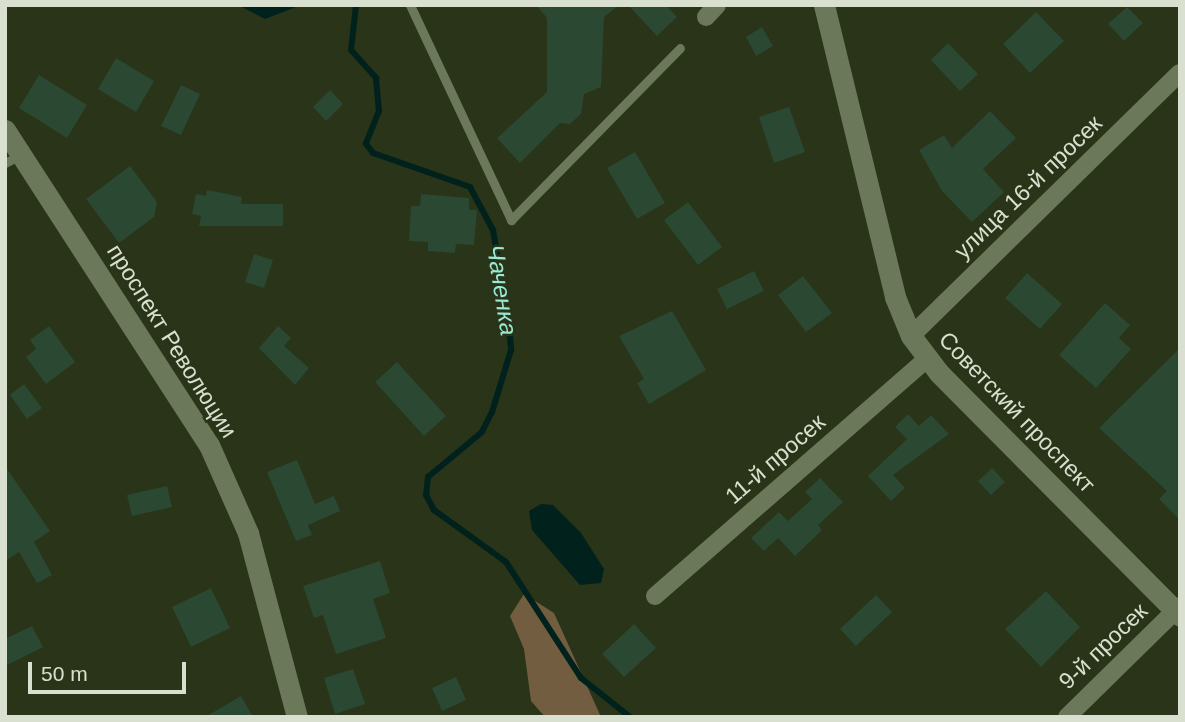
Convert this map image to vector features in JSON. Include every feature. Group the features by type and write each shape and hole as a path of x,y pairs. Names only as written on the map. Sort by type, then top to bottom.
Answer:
{"street":[{"name":"Советский проспект","path":"824,5 895,297 911,337 927,359 1178,611"},
{"name":"улица 16-й просек","path":"911,337 1180,73"},
{"name":"проспект Революции","path":"5,130 13,159 209,445 248,533 297,717"},
{"name":"11-й просек","path":"655,596 927,359"},
{"name":"9-й просек","path":"1066,717 1178,611"}],"lane":[{"path":"410,5 511,220 680,48"}],"shaded area":[{"path":"524,594 554,613 601,717 545,717 531,701 524,649 510,616"}],"water":[{"path":"238,5 301,5 265,19"},
{"path":"541,504 553,505 581,533 604,569 601,583 580,585 532,530 529,511"}],"building":[{"path":"536,5 619,5 604,17 601,87 584,94 581,114 570,124 560,123 520,163 497,138 547,92 547,18"},
{"path":"628,5 666,5 677,17 657,36"},
{"path":"1127,7 1143,23 1124,41 1108,24"},
{"path":"1036,12 1064,41 1030,73 1003,44"},
{"path":"762,27 773,46 756,56 746,37"},
{"path":"948,43 978,74 960,91 931,60"},
{"path":"116,58 154,81 136,112 98,89"},
{"path":"39,75 87,105 67,138 19,108"},
{"path":"181,85 200,94 181,135 161,126"},
{"path":"330,90 343,104 326,121 313,107"},
{"path":"789,107 805,152 774,163 759,117"},
{"path":"990,111 1016,138 983,169 1004,192 972,222 942,191 919,150 944,135 952,148"},
{"path":"635,152 665,203 637,219 607,168"},
{"path":"130,166 157,202 154,217 119,243 86,199"},
{"path":"207,190 242,197 241,204 283,204 283,226 199,226 201,216 192,214 196,194 206,196"},
{"path":"421,194 469,198 469,210 477,210 474,245 456,244 455,253 428,251 428,242 409,241 411,206 420,206"},
{"path":"688,202 722,247 698,265 664,220"},
{"path":"254,254 273,260 264,288 245,282"},
{"path":"754,271 764,291 727,309 717,289"},
{"path":"1027,273 1062,304 1040,329 1005,298"},
{"path":"803,276 832,313 806,332 778,295"},
{"path":"1105,303 1130,325 1119,338 1131,349 1096,388 1059,355"},
{"path":"672,311 706,370 649,404 637,383 644,379 619,336"},
{"path":"49,326 75,362 46,384 26,357 36,349 30,340"},
{"path":"278,326 291,338 284,346 309,368 295,385 259,348"},
{"path":"1180,348 1180,520 1159,499 1167,491 1099,428"},
{"path":"397,362 446,416 424,436 375,382"},
{"path":"24,384 42,408 27,419 10,395"},
{"path":"908,414 919,426 931,415 949,434 893,475 905,488 891,501 868,476 907,439 895,427"},
{"path":"297,460 315,504 334,496 340,511 308,525 312,535 296,541 267,472"},
{"path":"5,466 50,531 34,542 52,575 37,583 19,552 5,561"},
{"path":"992,468 1005,482 991,495 978,481"},
{"path":"820,478 843,502 818,525 822,530 795,556 778,538 764,551 751,538 779,512 788,521 812,499 805,492"},
{"path":"167,486 172,507 132,516 127,495"},
{"path":"380,561 390,593 373,599 386,638 336,654 323,615 314,618 303,586"},
{"path":"211,588 230,628 191,647 172,607"},
{"path":"1046,591 1080,627 1041,667 1005,629"},
{"path":"876,595 892,612 856,646 840,629"},
{"path":"634,624 656,648 624,677 602,654"},
{"path":"32,626 43,647 5,666 5,639"},
{"path":"353,669 365,704 335,714 324,678"},
{"path":"456,677 466,700 442,711 432,688"},
{"path":"241,696 253,717 205,717"}],"waterway":[{"name":"Чаченка","path":"356,5 351,50 376,78 379,111 366,144 373,153 470,187 493,230 508,319 511,350 492,412 482,432 428,477 426,495 434,510 506,562 581,678 630,717"}]}
